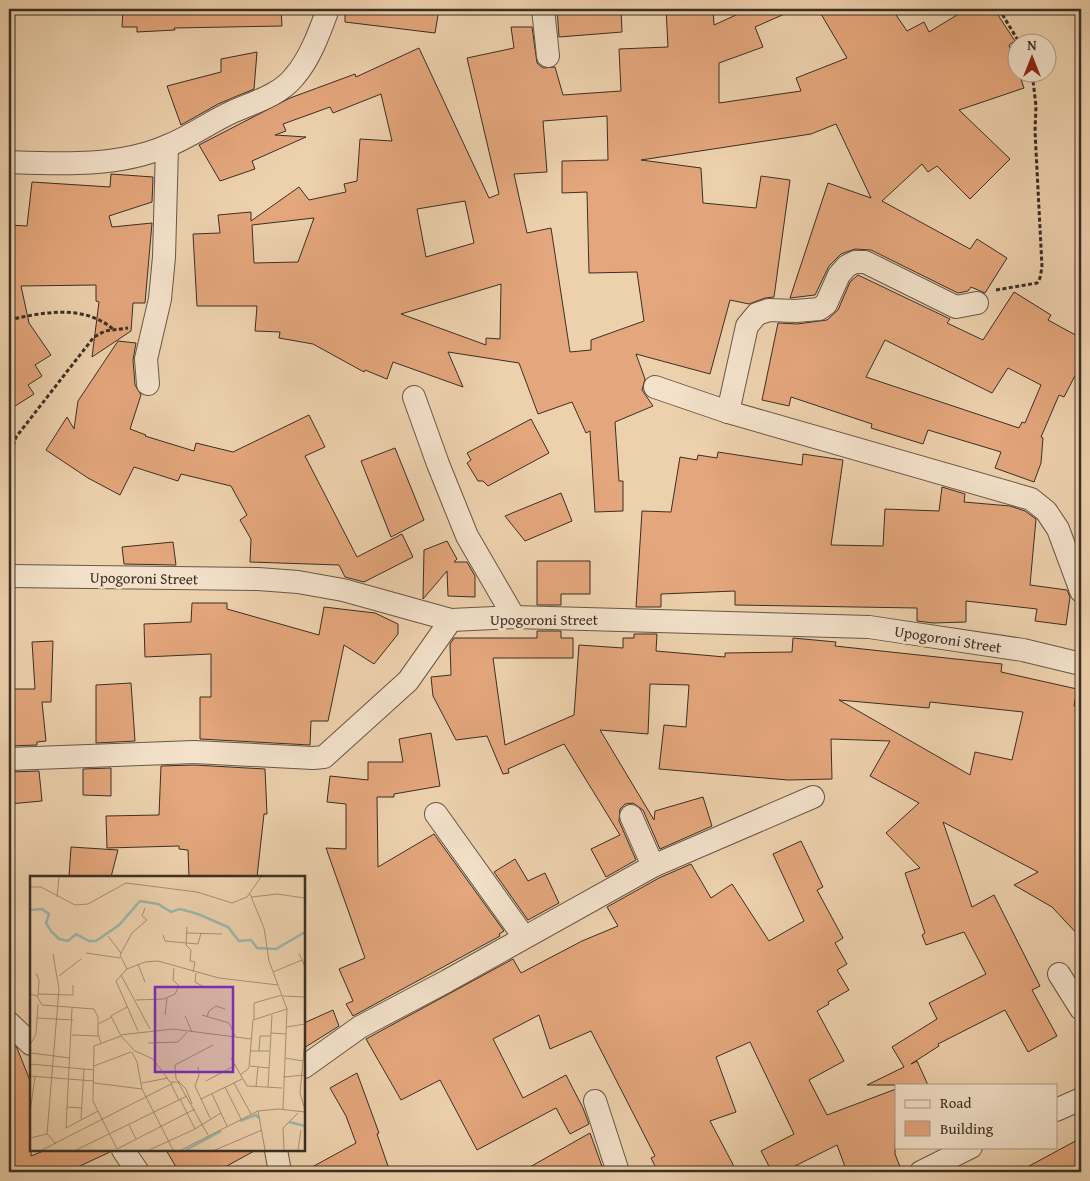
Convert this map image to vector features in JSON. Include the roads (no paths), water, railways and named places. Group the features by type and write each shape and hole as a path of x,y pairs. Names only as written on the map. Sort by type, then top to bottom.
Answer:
{"street":[{"path":"9,162 53,164 94,162 127,157 167,147 218,118 281,89 295,77 311,49 328,9"},
{"path":"543,9 548,56"},
{"path":"148,384 146,359 160,298 164,257 167,147"},
{"path":"728,412 747,326 758,314 769,310 819,309 826,304 843,270 855,262 865,262 956,306 977,303"},
{"path":"655,387 728,412 1031,499 1046,511 1058,529 1081,591"},
{"path":"414,397 438,464 468,536 514,617"},
{"name":"Upogoroni Street","path":"9,576 258,578 298,582 343,590 451,620 514,617 869,627 1023,650 1081,664"},
{"path":"9,758 194,752 313,758 324,756 408,682 451,620"},
{"path":"305,1066 360,1027 447,981 653,866 813,797"},
{"path":"436,814 524,937"},
{"path":"631,816 653,866"},
{"path":"1059,974 1081,1009"},
{"path":"9,1023 30,1043"},
{"path":"1058,1109 1081,1099"},
{"path":"595,1102 618,1172"},
{"path":"921,1172 969,1148"},
{"path":"123,1151 138,1172"},
{"path":"276,1151 280,1172"}]}
